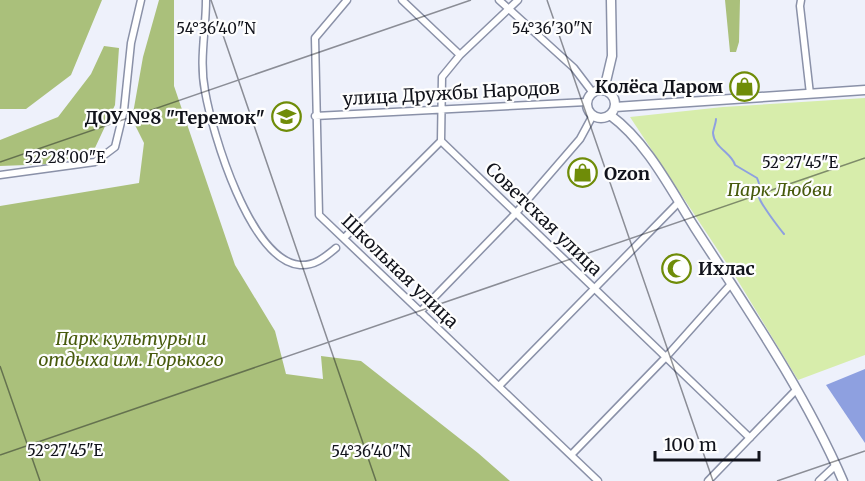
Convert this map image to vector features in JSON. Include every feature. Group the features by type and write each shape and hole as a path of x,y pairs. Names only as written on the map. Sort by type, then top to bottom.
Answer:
{"street":[{"path":"0,175 95,162 115,147 124,110 131,43 141,0"},
{"path":"206,0 202,63 205,91 226,168 237,196 272,249 293,263 301,265 320,262 336,248"},
{"name":"Школьная улица","path":"347,0 315,38 319,215 345,237 420,312 598,481"},
{"path":"402,0 460,55"},
{"path":"499,0 574,68 593,93"},
{"path":"345,237 441,141 442,77 460,55 518,0"},
{"path":"604,90 612,56 611,0"},
{"path":"801,0 810,94"},
{"path":"604,90 593,93 587,102 593,115 601,118 612,111 865,90"},
{"path":"604,90 614,99 612,111 649,157 679,202 796,390 843,481"},
{"name":"улица Дружбы Народов","path":"315,116 587,102"},
{"path":"420,312 516,213 580,139 593,115"},
{"name":"Советская улица","path":"441,141 750,438"},
{"path":"499,386 679,202"},
{"path":"571,455 666,357 731,284"},
{"path":"708,481 796,390"},
{"path":"819,481 836,465"}],"green space":[{"path":"0,0 102,0 71,75 26,109 0,109"},
{"name":"Парк культуры и отдыха им. Горького","path":"159,0 174,0 174,86 235,265 275,331 286,374 323,379 321,356 361,361 510,481 0,481 0,206 139,183 144,143 132,119 143,57"},
{"path":"725,0 740,0 739,42 736,52 730,52"},
{"path":"104,46 119,48 115,105 94,150 53,164 0,166 0,140 58,117 91,74"},
{"name":"Парк Любви","path":"865,98 865,355 798,380 735,276 630,117 723,107"}],"water":[{"path":"865,369 865,443 826,385"}],"waterway":[{"path":"716,119 713,133 716,143 735,165 757,178 760,200 784,234"}],"place":[{"name":"Колёса Даром","path":"744,86"},
{"name":"ДОУ №8 \"Теремок\"","path":"286,117"},
{"name":"Ozon","path":"583,173"},
{"name":"Ихлас","path":"677,268"}]}
